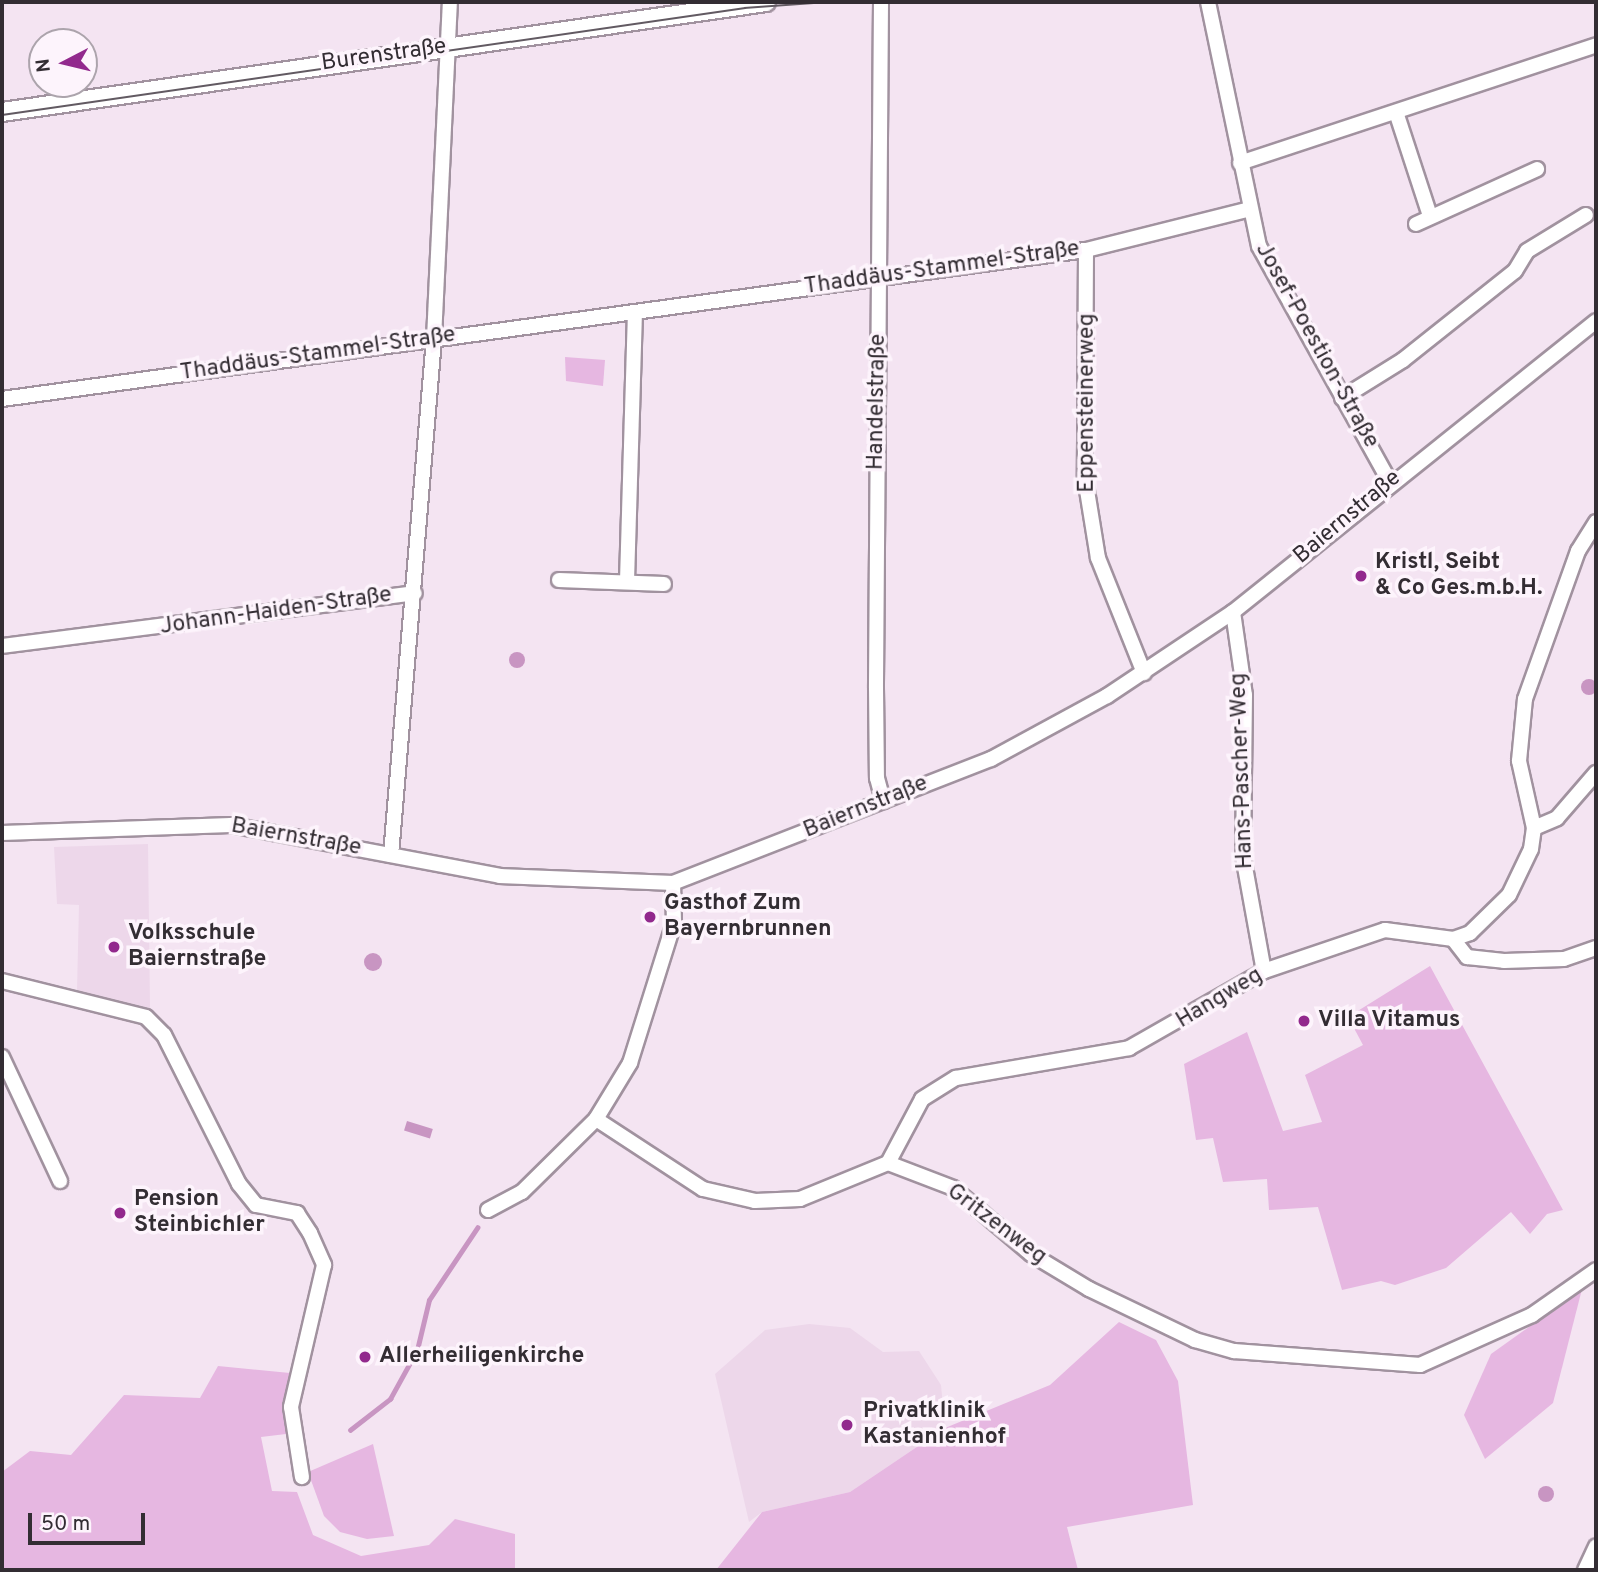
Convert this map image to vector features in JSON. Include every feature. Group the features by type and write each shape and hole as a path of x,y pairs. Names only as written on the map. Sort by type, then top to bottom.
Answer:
{"street":[{"name":"Johann-Haiden-Straße","path":"391,855 415,593 434,339 450,2"},
{"name":"Burenstraße","path":"2,112 766,2"},
{"name":"Handelstraße","path":"881,2 876,688 877,778 883,801"},
{"name":"Josef-Poestion-Straße","path":"1208,2 1247,210 1259,246 1390,482"},
{"path":"1240,163 1397,115 1476,79 1596,45"},
{"path":"1397,115 1430,216"},
{"path":"1416,223 1537,169"},
{"name":"Thaddäus-Stammel-Straße","path":"2,399 1086,250 1247,210"},
{"path":"1342,398 1515,271 1527,251 1586,215"},
{"name":"Eppensteinerweg","path":"1086,250 1085,478 1098,558 1143,673"},
{"path":"627,581 635,313"},
{"name":"Baiernstraße","path":"2,833 231,825 566,884 673,883 991,759 1143,673 1233,612 1390,482 1596,321"},
{"path":"1596,522 1578,551 1525,699 1518,761 1534,828 1523,872 1509,895 1470,933 1453,939 1467,957 1504,961 1564,959 1596,948"},
{"path":"559,580 664,584"},
{"name":"Johann-Haiden-Straße","path":"2,646 138,632 415,593"},
{"name":"Hans-Pascher-Weg","path":"1233,612 1245,695 1243,856 1264,971"},
{"path":"1534,828 1557,818 1596,773"},
{"path":"488,1210 522,1192 596,1119 630,1063 666,955 676,909 673,883"},
{"name":"Hangweg","path":"888,1163 913,1112 939,1086 988,1069 1129,1048 1264,971 1385,930 1453,939"},
{"path":"2,981 146,1017 164,1035 239,1184 256,1205 297,1213 310,1233 324,1265 291,1407 302,1477"},
{"path":"2,1057 60,1181"},
{"path":"596,1119 664,1169 703,1189 755,1201 827,1193 888,1163"},
{"name":"Gritzenweg","path":"888,1163 953,1188 1031,1254 1088,1289 1195,1340 1234,1351 1420,1365 1532,1315 1596,1270"},
{"path":"1585,1570 1596,1546"}],"shaded area":[{"path":"565,357 605,360 603,386 566,381"},
{"path":"514,652 520,652 525,660 523,666 514,668 509,663 509,657"},
{"path":"1589,679 1595,681 1595,693 1589,695 1583,693 1581,687 1583,681"},
{"name":"Volksschule Baiernstraße","path":"148,844 150,1008 100,1001 77,990 79,905 57,904 54,847"},
{"path":"373,953 379,956 382,962 379,968 373,971 367,968 364,962 367,956"},
{"path":"1430,966 1563,1210 1547,1214 1530,1234 1511,1212 1446,1268 1395,1285 1381,1281 1342,1290 1318,1207 1269,1210 1267,1179 1223,1182 1213,1138 1196,1140 1184,1064 1247,1032 1283,1131 1322,1122 1305,1075 1363,1045 1348,1017"},
{"path":"407,1121 433,1129 430,1138 404,1131"},
{"path":"1582,1289 1553,1403 1485,1459 1464,1415 1491,1354"},
{"path":"1119,1322 1156,1340 1178,1381 1193,1505 1067,1527 1078,1570 716,1570 762,1512 850,1492 945,1428 1050,1385"},
{"path":"809,1324 850,1328 883,1352 919,1351 941,1385 945,1428 850,1492 762,1512 749,1522 715,1374 765,1330"},
{"path":"218,1366 290,1373 286,1434 261,1437 272,1491 297,1492 313,1535 361,1556 429,1545 455,1519 515,1534 515,1570 2,1570 2,1472 30,1451 71,1455 124,1395 200,1398"},
{"path":"373,1444 394,1536 367,1539 340,1532 324,1516 308,1472"},
{"path":"1546,1486 1552,1488 1552,1500 1546,1502 1540,1500 1538,1494 1540,1488"}],"waterway":[{"path":"350,1430 390,1399 417,1350 429,1300 477,1228"}],"tram line":[{"path":"2,115 745,8 827,2"}],"place":[{"name":"Kristl, Seibt & Co Ges.m.b.H.","path":"1361,576"},
{"name":"Gasthof Zum Bayernbrunnen","path":"650,917"},
{"name":"Volksschule Baiernstraße","path":"114,947"},
{"name":"Villa Vitamus","path":"1304,1021"},
{"name":"Pension Steinbichler","path":"120,1213"},
{"name":"Allerheiligenkirche","path":"365,1357"},
{"name":"Privatklinik Kastanienhof","path":"847,1425"}]}
